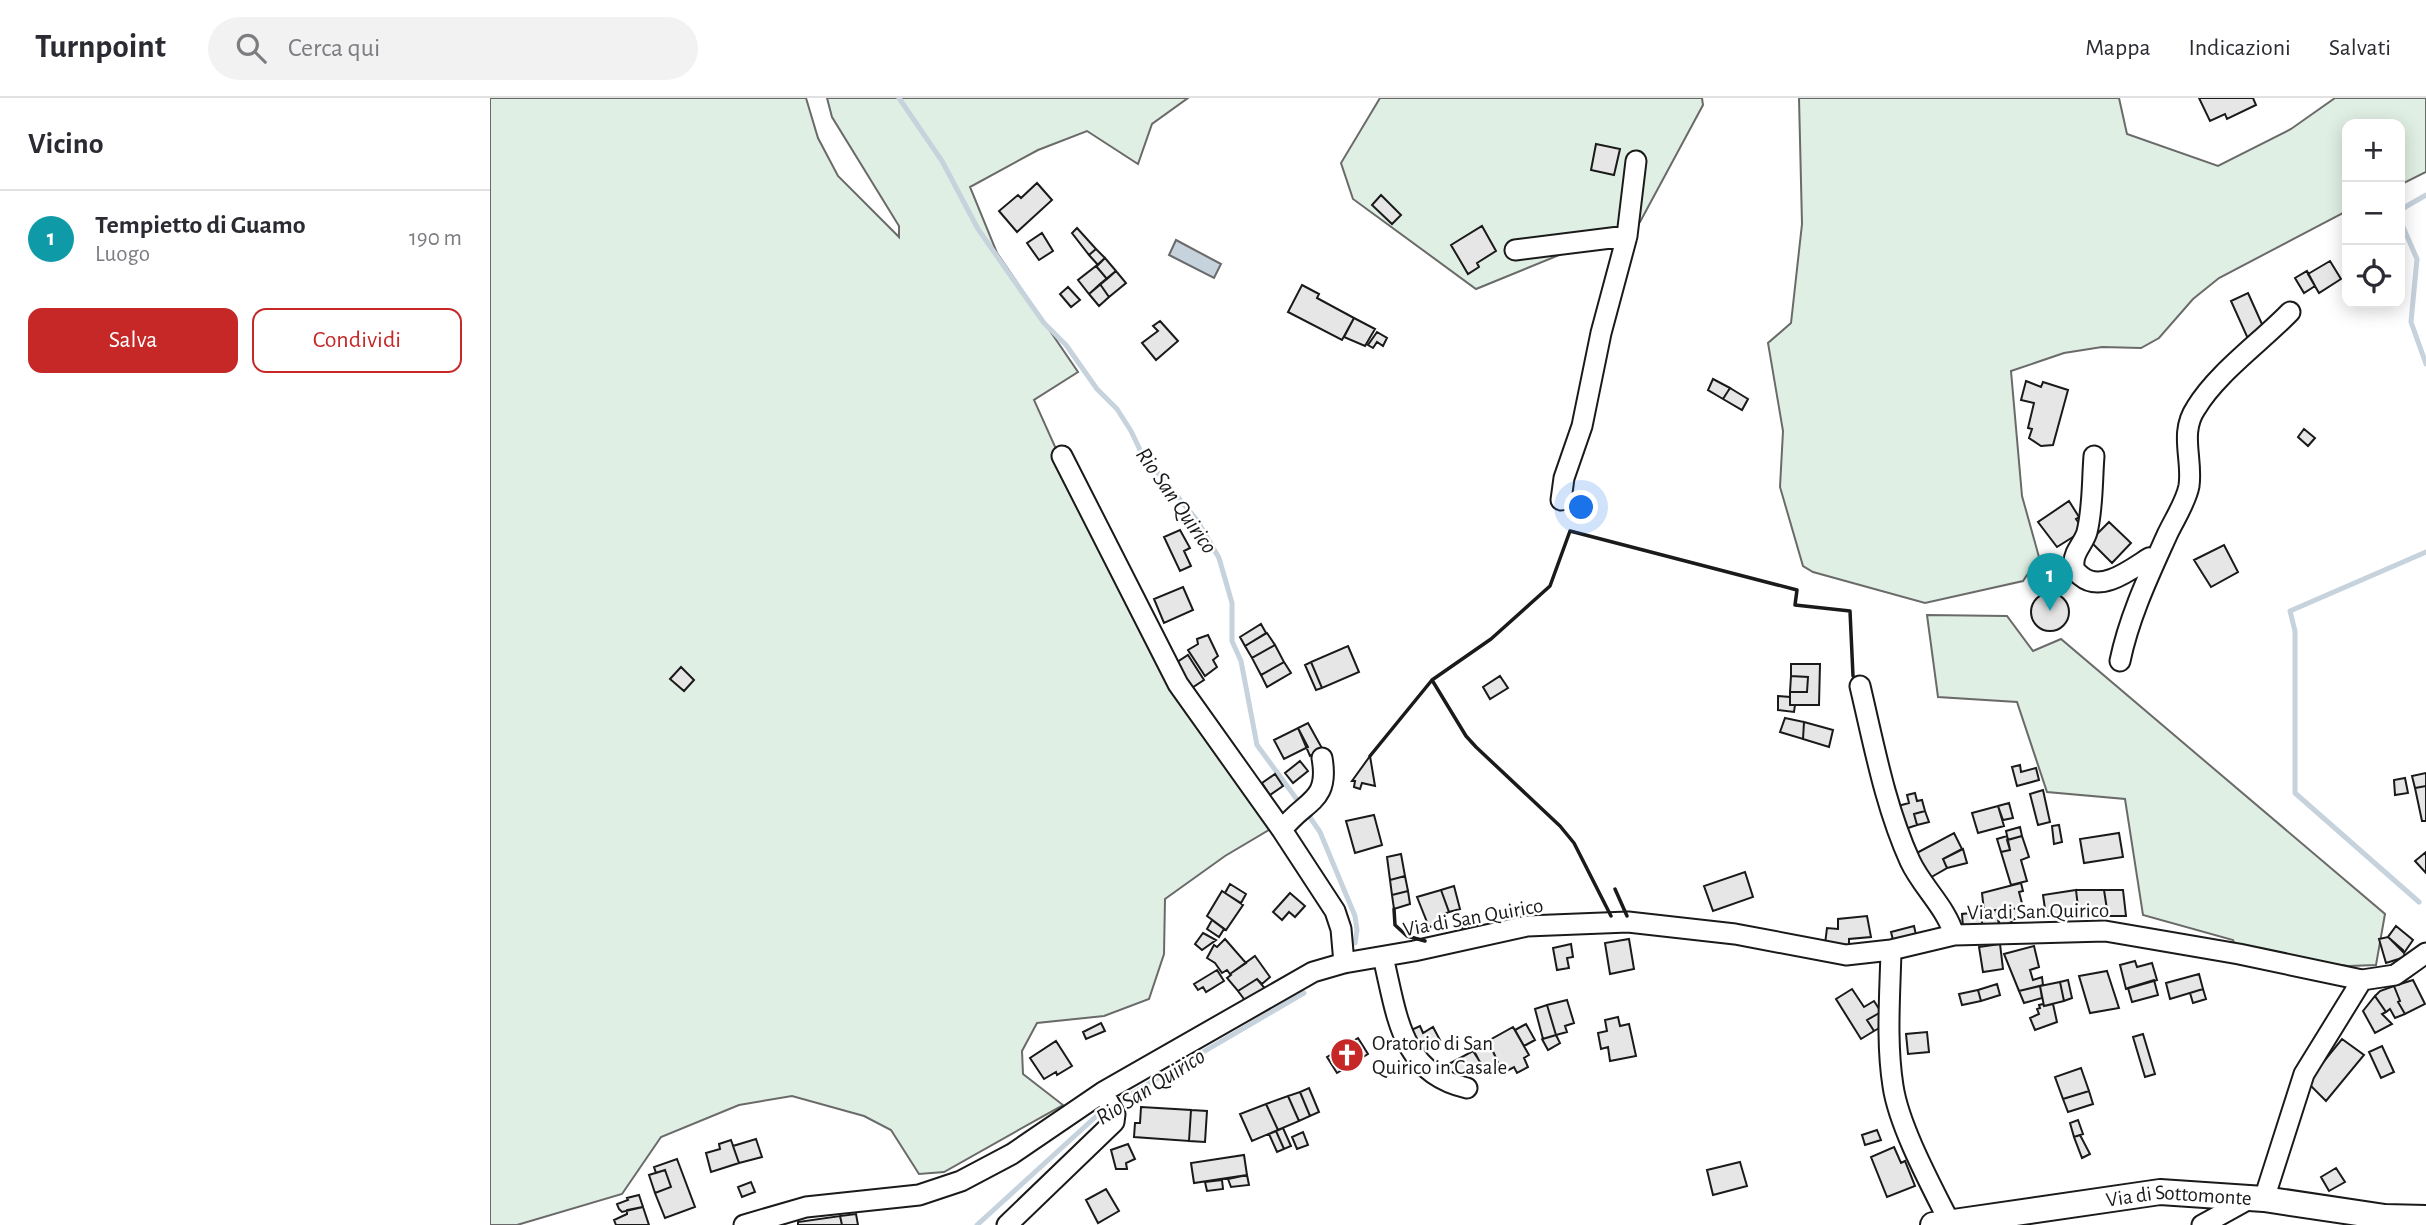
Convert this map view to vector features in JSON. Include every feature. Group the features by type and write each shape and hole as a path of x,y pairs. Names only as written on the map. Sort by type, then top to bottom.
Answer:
{"main road":[{"name":"Via di Sottomonte","path":"1945,1224 2160,1192 2257,1199 2415,1220"}],"street":[{"path":"1561,500 1563,478 1582,426 1601,333 1627,236 1636,160"},
{"path":"1515,250 1627,236"},
{"path":"2120,661 2124,639 2154,562 2189,487 2186,429 2195,408 2230,368 2290,313"},
{"path":"1062,456 1178,684 1286,824 1335,911 1341,929 1344,963"},
{"path":"2094,456 2090,513 2086,535 2075,555 2073,565 2076,572 2096,584 2113,579 2149,558 2154,562"},
{"path":"1860,686 1891,815 1912,864 1950,923 1954,935"},
{"path":"1286,824 1319,796 1325,775 1322,758"},
{"name":"Via di San Quirico","path":"744,1225 806,1207 919,1195 961,1181 1108,1101 1313,972 1344,963 1527,926 1628,922 1735,934 1846,955 1891,950 1954,935 2105,931 2239,954 2362,980 2395,975 2426,953"},
{"path":"1891,950 1889,1053 1893,1088 1902,1119 1945,1224"},
{"path":"1383,957 1402,1034 1418,1059 1434,1076 1448,1084 1467,1088"},
{"path":"2202,1225 2257,1199 2304,1074 2362,980"},
{"path":"1007,1225 1114,1122 1108,1101"}],"green space":[{"path":"490,98 806,98 818,138 838,176 899,237 899,226 832,117 827,98 1188,98 1152,124 1138,164 1087,131 1038,150 970,187 997,253 1078,372 1034,400 1074,489 1274,827 1225,856 1165,899 1164,954 1149,999 1104,1016 1037,1023 1022,1051 1023,1074 1063,1105 944,1172 919,1174 891,1130 864,1116 792,1096 739,1105 661,1137 622,1194 517,1225 490,1225"},
{"path":"1380,98 1702,98 1703,105 1640,222 1476,289 1353,199 1341,163"},
{"path":"1799,98 2119,98 2127,134 2218,166 2291,129 2335,98 2426,98 2426,172 2405,182 2405,119 2342,119 2342,214 2219,278 2193,299 2159,338 2141,348 2102,347 2064,353 2011,371 2022,496 2039,557 2023,581 1925,603 1813,572 1803,566 1780,487 1783,431 1768,343 1791,323 1802,224"},
{"path":"1927,615 2007,616 2033,651 2061,639 2385,914 2376,965 2349,966 2239,954 2233,940 2143,915 2125,799 2047,792 2017,702 1938,697"}],"shaded area":[{"path":"1176,240 1221,264 1214,278 1169,255"}],"building":[{"path":"2199,98 2253,98 2256,105 2227,119 2225,114 2210,121"},
{"path":"1596,144 1620,149 1614,175 1591,170"},
{"path":"1037,183 1052,200 1017,232 999,211 1018,195 1021,198"},
{"path":"1381,195 1401,215 1392,224 1372,205"},
{"path":"1482,226 1496,251 1477,263 1479,267 1468,274 1451,245"},
{"path":"1077,228 1096,249 1089,255 1072,233"},
{"path":"1042,233 1053,251 1039,260 1027,243"},
{"path":"1096,249 1105,258 1098,265 1089,255"},
{"path":"1105,258 1116,271 1107,279 1096,266"},
{"path":"2330,261 2341,279 2319,293 2308,274"},
{"path":"1096,266 1107,279 1089,294 1078,280"},
{"path":"1116,271 1126,283 1109,297 1100,284"},
{"path":"2307,271 2315,286 2304,293 2295,278"},
{"path":"1100,284 1109,297 1099,306 1089,294"},
{"path":"1302,285 1319,294 1317,298 1354,318 1342,340 1288,312"},
{"path":"1068,287 1080,300 1071,307 1060,294"},
{"path":"2248,293 2266,333 2249,341 2231,301"},
{"path":"1354,318 1375,329 1365,346 1344,337"},
{"path":"1160,321 1178,341 1156,360 1142,343 1158,331 1153,326"},
{"path":"1377,332 1387,338 1383,346 1377,342 1373,348 1368,345"},
{"path":"1713,379 1730,388 1723,399 1708,390"},
{"path":"2026,381 2041,387 2043,382 2068,390 2053,445 2041,446 2029,438 2032,429 2028,428 2034,403 2021,400"},
{"path":"1730,388 1748,399 1742,410 1723,399"},
{"path":"2304,429 2315,438 2308,446 2298,437"},
{"path":"2069,501 2084,530 2057,547 2038,522"},
{"path":"2109,522 2131,543 2112,563 2090,541"},
{"path":"1180,530 1190,548 1184,551 1191,566 1180,571 1164,537"},
{"path":"2224,545 2238,572 2211,587 2194,560"},
{"path":"1183,587 1193,610 1164,623 1154,599"},
{"path":"2050,593 2063,599 2069,612 2063,625 2050,631 2037,625 2031,612 2037,599"},
{"path":"1261,624 1266,633 1245,646 1240,637"},
{"path":"1267,633 1275,645 1252,658 1245,646"},
{"path":"1208,635 1218,656 1213,660 1217,667 1205,676 1188,650 1198,644 1197,639"},
{"path":"1275,645 1284,662 1261,675 1252,658"},
{"path":"1348,646 1359,672 1322,688 1311,662"},
{"path":"1188,655 1204,680 1187,691 1171,666"},
{"path":"1284,662 1291,673 1267,687 1261,675"},
{"path":"1311,662 1322,688 1316,690 1305,665"},
{"path":"1791,664 1820,664 1819,705 1790,705 1790,692 1807,692 1808,677 1791,676"},
{"path":"681,667 694,680 684,691 670,679"},
{"path":"1500,676 1508,688 1490,699 1483,687"},
{"path":"1791,676 1808,677 1807,692 1790,692"},
{"path":"1778,696 1790,697 1790,705 1795,705 1794,712 1778,710"},
{"path":"1785,718 1804,722 1803,739 1780,732"},
{"path":"1804,722 1833,730 1829,747 1803,739"},
{"path":"1308,723 1323,750 1310,756 1298,728"},
{"path":"1298,728 1308,747 1284,759 1274,740"},
{"path":"1370,756 1375,786 1362,783 1360,789 1354,787 1355,781 1352,781"},
{"path":"1300,761 1308,771 1293,783 1285,773"},
{"path":"2020,765 2021,772 2036,768 2039,780 2017,786 2012,767"},
{"path":"2426,773 2426,786 2415,788 2412,776"},
{"path":"1275,774 1283,786 1270,795 1262,783"},
{"path":"2405,778 2408,793 2395,795 2394,780"},
{"path":"2426,786 2426,821 2422,821 2415,788"},
{"path":"2043,790 2050,822 2038,825 2030,794"},
{"path":"1915,793 1917,801 1922,800 1925,811 1914,814 1917,825 1905,829 1898,806 1909,803 1907,795"},
{"path":"2009,803 2013,818 2003,820 1998,806"},
{"path":"1998,806 2004,826 1978,833 1972,813"},
{"path":"1925,811 1929,822 1917,825 1914,814"},
{"path":"1374,815 1382,845 1355,853 1346,821"},
{"path":"2059,825 2062,842 2054,844 2052,826"},
{"path":"2020,827 2022,836 2008,840 2006,831"},
{"path":"1954,833 1962,849 1943,859 1947,868 1928,879 1913,855"},
{"path":"2119,833 2123,857 2084,863 2080,839"},
{"path":"2007,836 2010,850 2001,852 1997,839"},
{"path":"2022,836 2029,857 2021,860 2027,881 2011,885 2001,852 2010,850 2007,840"},
{"path":"1963,849 1967,863 1947,868 1943,859"},
{"path":"2426,852 2426,873 2415,861"},
{"path":"1401,854 1405,876 1390,880 1387,857"},
{"path":"1745,872 1753,897 1713,911 1704,886"},
{"path":"1405,876 1408,891 1392,895 1390,880"},
{"path":"2021,883 2023,891 2019,892 2023,907 2008,910 2012,923 2000,926 1996,910 1984,911 1982,893"},
{"path":"1230,884 1246,894 1241,903 1225,893"},
{"path":"1454,886 1460,909 1449,912 1441,890"},
{"path":"1441,890 1449,912 1438,917 1440,924 1429,927 1417,897"},
{"path":"2076,890 2104,890 2108,916 2079,916"},
{"path":"2076,890 2079,916 2046,916 2043,895"},
{"path":"2104,890 2123,890 2126,916 2108,916"},
{"path":"1222,891 1243,905 1226,930 1207,916"},
{"path":"1408,891 1410,904 1394,909 1392,895"},
{"path":"1290,893 1305,906 1295,917 1289,912 1282,920 1273,912"},
{"path":"2023,907 2026,917 2010,920 2008,910"},
{"path":"1996,910 2000,929 1983,927 1980,912"},
{"path":"1980,912 1983,927 1963,927 1962,914"},
{"path":"1474,916 1478,930 1464,934 1460,920"},
{"path":"1867,916 1871,937 1849,939 1849,946 1825,944 1827,928 1838,929 1838,919"},
{"path":"1212,920 1224,929 1219,937 1207,929"},
{"path":"1914,926 1916,935 1893,940 1891,932"},
{"path":"2396,926 2413,940 2404,953 2388,937"},
{"path":"1203,933 1216,940 1202,950 1195,944"},
{"path":"2388,937 2403,950 2405,957 2386,963 2379,939"},
{"path":"1225,939 1246,963 1230,974 1227,970 1222,973 1215,963 1207,958 1214,945 1217,947"},
{"path":"1629,939 1634,969 1610,974 1605,943"},
{"path":"1571,944 1573,957 1567,958 1569,968 1557,970 1553,948"},
{"path":"2000,944 2003,969 1983,972 1979,947"},
{"path":"2034,946 2039,967 2030,970 2033,980 2042,977 2043,985 2019,991 2004,954"},
{"path":"1255,956 1270,977 1262,984 1257,979 1238,991 1227,978"},
{"path":"2135,961 2137,967 2152,963 2157,980 2126,989 2120,965"},
{"path":"1217,970 1224,981 1206,992 1203,987 1198,990 1194,984"},
{"path":"2107,971 2119,1008 2090,1013 2079,976"},
{"path":"2199,974 2203,989 2170,999 2166,983"},
{"path":"1257,979 1267,991 1247,1003 1238,991"},
{"path":"2068,980 2072,998 2064,1001 2060,982"},
{"path":"2154,980 2158,995 2132,1002 2128,988"},
{"path":"2413,980 2425,1004 2405,1014 2398,1002 2400,1001 2394,986"},
{"path":"2060,982 2064,1001 2044,1006 2040,986"},
{"path":"1997,984 2000,995 1981,1001 1978,990"},
{"path":"2040,986 2042,998 2024,1003 2019,991"},
{"path":"2394,986 2400,1001 2398,1002 2405,1014 2395,1018 2390,1009 2386,1012 2375,996"},
{"path":"1852,989 1864,1007 1874,1001 1881,1012 1867,1020 1874,1031 1861,1039 1836,999"},
{"path":"2203,989 2206,999 2193,1003 2190,993"},
{"path":"1978,990 1981,1001 1962,1005 1959,994"},
{"path":"2375,996 2386,1012 2382,1014 2392,1024 2375,1033 2363,1011"},
{"path":"1567,1000 1574,1023 1565,1026 1567,1032 1556,1035 1547,1005"},
{"path":"2043,1004 2053,1004 2057,1022 2035,1030 2030,1018 2039,1014 2037,1009"},
{"path":"1547,1005 1556,1035 1543,1039 1535,1009"},
{"path":"1881,1012 1888,1023 1874,1031 1867,1020"},
{"path":"1618,1017 1620,1026 1629,1024 1636,1056 1610,1061 1608,1047 1601,1049 1598,1033 1607,1031 1605,1020"},
{"path":"1101,1023 1105,1031 1086,1039 1083,1032"},
{"path":"1526,1024 1535,1040 1524,1046 1515,1030"},
{"path":"1420,1026 1423,1033 1433,1027 1440,1040 1420,1051 1409,1031"},
{"path":"1513,1027 1529,1055 1524,1058 1528,1067 1517,1073 1514,1067 1503,1073 1488,1041"},
{"path":"1927,1032 1929,1052 1908,1054 1906,1034"},
{"path":"2143,1034 2155,1074 2145,1077 2133,1037"},
{"path":"1556,1035 1560,1043 1548,1050 1542,1039"},
{"name":"Oratorio di San Quirico in Casale","path":"1358,1038 1368,1054 1337,1073 1327,1057"},
{"path":"2342,1039 2364,1055 2326,1101 2307,1082"},
{"path":"1056,1041 1072,1066 1044,1079 1030,1058"},
{"path":"1488,1041 1499,1064 1485,1072 1473,1049"},
{"path":"2382,1046 2394,1072 2381,1078 2369,1052"},
{"path":"1473,1051 1482,1065 1453,1080 1445,1066"},
{"path":"2081,1068 2089,1091 2063,1099 2055,1077"},
{"path":"1309,1088 1319,1112 1310,1116 1300,1092"},
{"path":"2089,1091 2093,1104 2068,1112 2063,1099"},
{"path":"1300,1092 1310,1116 1299,1121 1288,1096"},
{"path":"1288,1096 1299,1121 1278,1130 1266,1104"},
{"path":"1266,1104 1278,1130 1252,1141 1240,1114"},
{"path":"1141,1107 1191,1110 1189,1141 1134,1137 1135,1123 1140,1123"},
{"path":"1191,1110 1207,1111 1205,1142 1189,1141"},
{"path":"2078,1120 2083,1134 2074,1137 2070,1123"},
{"path":"1283,1128 1291,1146 1284,1149 1276,1131"},
{"path":"1877,1130 1881,1140 1865,1145 1862,1135"},
{"path":"1276,1131 1284,1149 1277,1152 1269,1134"},
{"path":"1303,1132 1308,1145 1297,1149 1292,1137"},
{"path":"2080,1135 2090,1154 2082,1158 2074,1137"},
{"path":"756,1139 762,1157 739,1163 733,1146"},
{"path":"731,1140 739,1163 711,1172 706,1153 720,1149 719,1144"},
{"path":"1128,1144 1135,1159 1126,1163 1127,1169 1116,1169 1111,1150"},
{"path":"1894,1147 1901,1163 1905,1161 1915,1186 1887,1197 1871,1157"},
{"path":"1244,1155 1247,1175 1194,1183 1191,1163"},
{"path":"677,1159 695,1207 665,1218 655,1193 671,1187 665,1170 656,1173 654,1167"},
{"path":"1740,1162 1747,1186 1713,1195 1707,1170"},
{"path":"2336,1168 2345,1182 2329,1191 2321,1177"},
{"path":"665,1170 671,1187 655,1193 649,1175"},
{"path":"1247,1175 1249,1185 1231,1187 1228,1179"},
{"path":"1222,1180 1223,1189 1207,1191 1205,1182"},
{"path":"751,1182 755,1192 742,1197 738,1187"},
{"path":"1106,1189 1119,1211 1098,1223 1086,1200"},
{"path":"639,1195 643,1207 622,1212 619,1209 617,1204"},
{"path":"643,1207 649,1225 616,1225 614,1220 627,1214 627,1210"},
{"path":"856,1214 858,1225 842,1225 840,1216"},
{"path":"840,1216 842,1225 798,1225 798,1222"}],"waterway":[{"name":"Rio San Quirico","path":"899,98 942,161 978,229 1044,323 1066,345 1097,389 1117,409 1142,454 1197,520 1219,558 1232,603 1232,641 1241,661 1257,745 1301,805"},
{"path":"2405,207 2426,195"},
{"path":"2405,231 2417,259 2411,322 2426,364"},
{"path":"2419,902 2295,793 2295,631 2290,611 2426,552"},
{"name":"Rio San Quirico","path":"1307,813 1320,832 1355,916 1355,943"},
{"name":"Rio San Quirico","path":"977,1225 1102,1111 1304,993"}],"wall":[{"path":"1611,916 1574,843 1560,826 1466,736 1432,680 1491,639 1550,586 1570,531 1797,590 1795,605 1850,611 1853,676"},
{"path":"1370,756 1432,680"},
{"path":"1615,889 1627,916"},
{"path":"1394,909 1395,925 1407,936 1425,941"}],"place":[{"name":"Tempietto di Guamo","path":"2050,611"},
{"name":"Oratorio di San Quirico in Casale","path":"1347,1055"}]}
